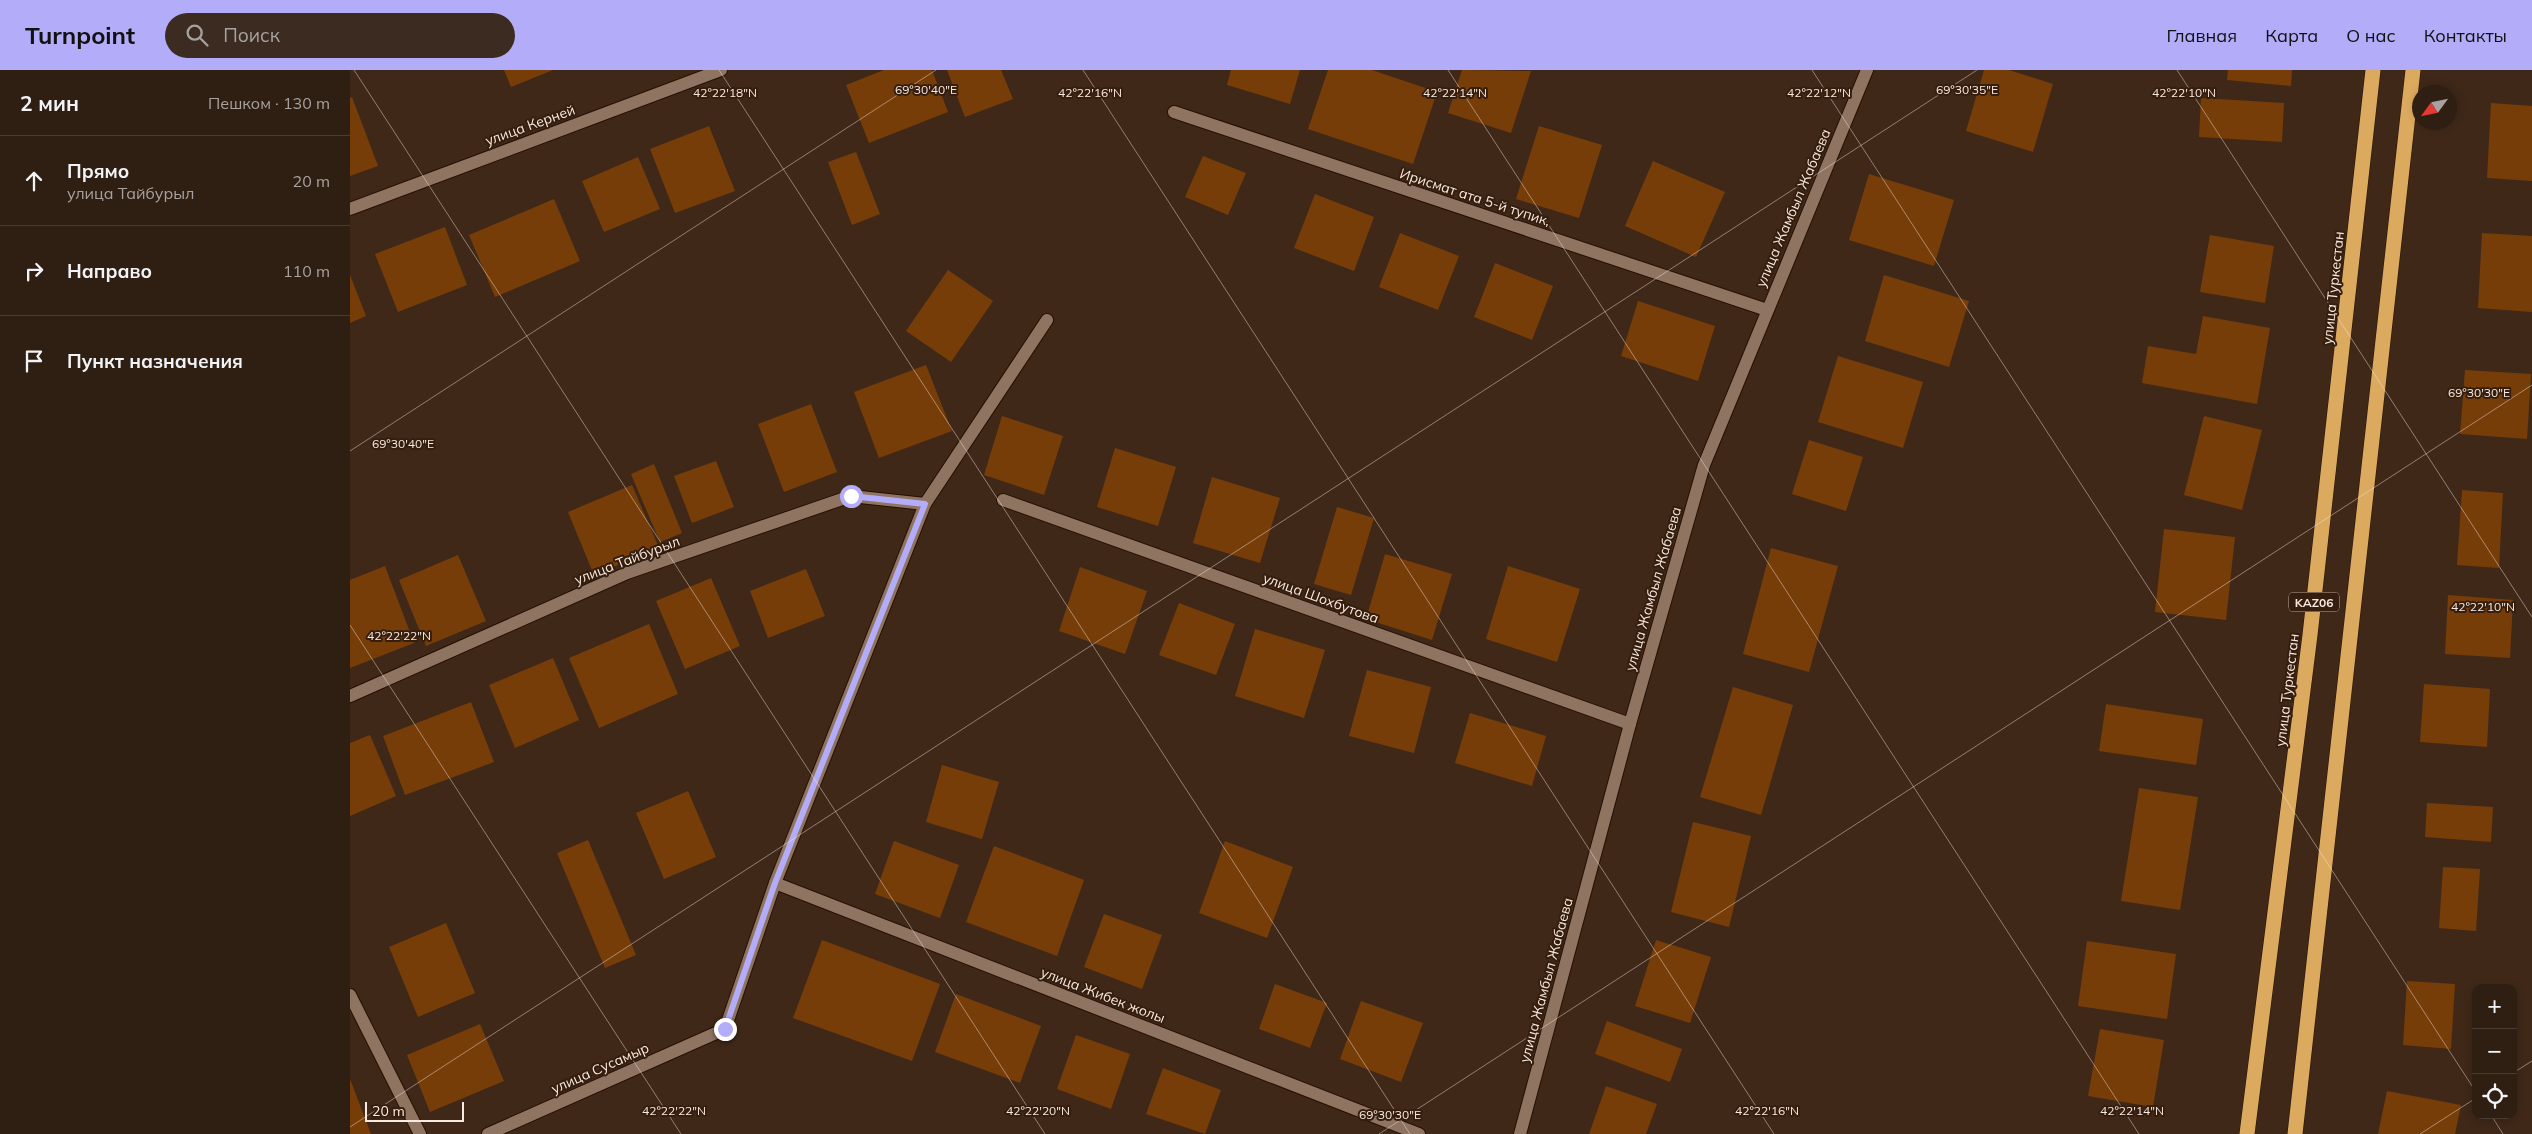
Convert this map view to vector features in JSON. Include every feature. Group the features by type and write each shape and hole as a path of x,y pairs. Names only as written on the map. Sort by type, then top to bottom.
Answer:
{"highway":[{"name":"улица Туркестан","path":"2247,1134 2310,635 2373,70"},
{"name":"KАZ06","path":"2295,1134 2413,70"}],"street":[{"name":"улица Керней","path":"350,209 721,70"},
{"name":"улица Жамбыл Жабаева","path":"1520,1134 1630,724 1704,465 1867,70"},
{"name":"Ирисмат ата 5-й тупик,","path":"1174,112 1767,310"},
{"path":"775,883 925,504 1047,320"},
{"name":"улица Тайбурыл","path":"350,696 627,573 851,496 925,504"},
{"name":"улица Шохбутова","path":"1003,500 1630,724"},
{"name":"улица Сусамыр","path":"488,1134 725,1029 775,883"},
{"name":"улица Жибек жолы","path":"775,883 1419,1134"},
{"path":"350,995 420,1134"}],"building":[{"path":"504,70 553,70 511,87"},
{"path":"884,70 932,70 948,112 869,143 846,85"},
{"path":"947,70 1001,70 1013,99 965,117"},
{"path":"1231,70 1300,70 1290,104 1227,85"},
{"path":"1328,70 1372,70 1437,92 1413,164 1308,129"},
{"path":"1462,70 1531,71 1511,133 1448,113"},
{"path":"1984,70 2009,70 2053,84 2033,152 1966,131"},
{"path":"2228,70 2292,70 2291,86 2227,80"},
{"path":"352,97 378,166 350,176 350,98"},
{"path":"2201,98 2284,103 2282,142 2199,137"},
{"path":"2491,103 2532,106 2532,181 2487,178"},
{"path":"709,126 735,191 675,213 650,149"},
{"path":"1539,126 1602,145 1579,218 1516,199"},
{"path":"856,152 880,214 852,225 828,162"},
{"path":"1203,156 1246,173 1228,215 1185,197"},
{"path":"638,157 660,209 604,232 582,181"},
{"path":"1653,161 1725,192 1696,257 1625,226"},
{"path":"1869,174 1954,200 1934,266 1849,240"},
{"path":"1315,194 1374,217 1354,271 1294,248"},
{"path":"554,199 580,261 495,297 469,235"},
{"path":"445,227 467,285 398,312 375,254"},
{"path":"1400,233 1459,256 1438,310 1379,287"},
{"path":"2482,233 2532,236 2532,312 2478,308"},
{"path":"2210,235 2274,246 2265,303 2200,292"},
{"path":"1495,263 1553,286 1532,340 1474,317"},
{"path":"948,270 993,301 951,362 906,331"},
{"path":"350,275 366,316 350,323"},
{"path":"1884,275 1969,301 1949,367 1865,341"},
{"path":"1638,301 1715,326 1698,381 1621,356"},
{"path":"2203,316 2270,328 2257,404 2142,383 2148,346 2196,354"},
{"path":"1838,356 1923,382 1903,448 1818,422"},
{"path":"926,365 952,431 879,458 854,392"},
{"path":"2465,370 2531,374 2527,439 2460,434"},
{"path":"811,404 837,472 784,492 758,424"},
{"path":"1002,416 1063,436 1044,495 984,475"},
{"path":"2204,416 2262,430 2242,510 2184,495"},
{"path":"1809,440 1863,457 1846,511 1792,494"},
{"path":"1115,448 1176,467 1158,526 1097,507"},
{"path":"716,461 734,507 692,523 674,476"},
{"path":"654,464 682,533 660,542 631,474"},
{"path":"1212,477 1280,498 1260,563 1193,543"},
{"path":"632,485 659,548 594,575 568,512"},
{"path":"2462,490 2503,493 2499,568 2457,565"},
{"path":"1337,507 1374,518 1351,595 1314,584"},
{"path":"2164,529 2235,537 2226,620 2155,612"},
{"path":"1771,548 1838,566 1809,672 1743,654"},
{"path":"1385,554 1452,574 1432,640 1366,619"},
{"path":"458,555 486,621 426,646 399,580"},
{"path":"385,566 414,643 350,668 350,580"},
{"path":"1508,566 1580,589 1557,662 1486,639"},
{"path":"1080,567 1147,591 1125,654 1059,631"},
{"path":"806,569 825,616 768,638 750,591"},
{"path":"711,578 740,646 685,669 656,601"},
{"path":"2448,595 2513,600 2510,658 2445,654"},
{"path":"1179,603 1235,624 1216,675 1159,655"},
{"path":"649,624 678,694 599,728 569,658"},
{"path":"1255,629 1325,650 1304,718 1235,696"},
{"path":"553,658 579,720 515,748 489,685"},
{"path":"1367,670 1431,687 1414,753 1349,736"},
{"path":"2424,684 2490,689 2487,747 2420,742"},
{"path":"1733,687 1793,705 1761,815 1700,797"},
{"path":"471,702 494,762 405,795 383,736"},
{"path":"2106,704 2203,719 2196,765 2099,751"},
{"path":"1470,713 1546,736 1532,786 1455,763"},
{"path":"370,735 396,796 350,816 350,743"},
{"path":"942,765 999,782 982,839 926,822"},
{"path":"2139,788 2198,797 2180,910 2121,901"},
{"path":"688,791 716,857 664,879 636,813"},
{"path":"2427,803 2493,807 2491,842 2425,837"},
{"path":"1693,822 1751,836 1729,927 1671,912"},
{"path":"588,840 636,955 605,968 557,853"},
{"path":"894,841 959,865 940,918 875,894"},
{"path":"1225,841 1293,867 1267,938 1199,913"},
{"path":"994,846 1084,880 1057,956 966,922"},
{"path":"2443,867 2480,869 2476,931 2439,928"},
{"path":"1104,914 1162,935 1142,989 1084,967"},
{"path":"446,923 475,993 418,1017 389,947"},
{"path":"822,940 940,984 912,1061 793,1018"},
{"path":"1656,940 1711,957 1690,1023 1635,1006"},
{"path":"2087,941 2176,954 2167,1019 2078,1006"},
{"path":"2407,981 2455,984 2451,1049 2403,1045"},
{"path":"1275,984 1327,1003 1310,1048 1259,1029"},
{"path":"956,994 1041,1026 1020,1083 935,1052"},
{"path":"1361,1001 1423,1023 1401,1082 1340,1059"},
{"path":"1607,1021 1682,1049 1670,1082 1595,1054"},
{"path":"480,1024 504,1081 430,1112 407,1055"},
{"path":"2100,1029 2164,1040 2153,1107 2088,1096"},
{"path":"1076,1035 1130,1054 1111,1109 1057,1089"},
{"path":"1163,1068 1221,1090 1205,1134 1146,1114"},
{"path":"350,1079 371,1134 350,1134"},
{"path":"1606,1086 1657,1104 1646,1134 1589,1134"},
{"path":"2387,1091 2461,1105 2455,1134 2378,1134"}],"route":[{"path":"725,1029 775,883 925,504 851,496"}]}
